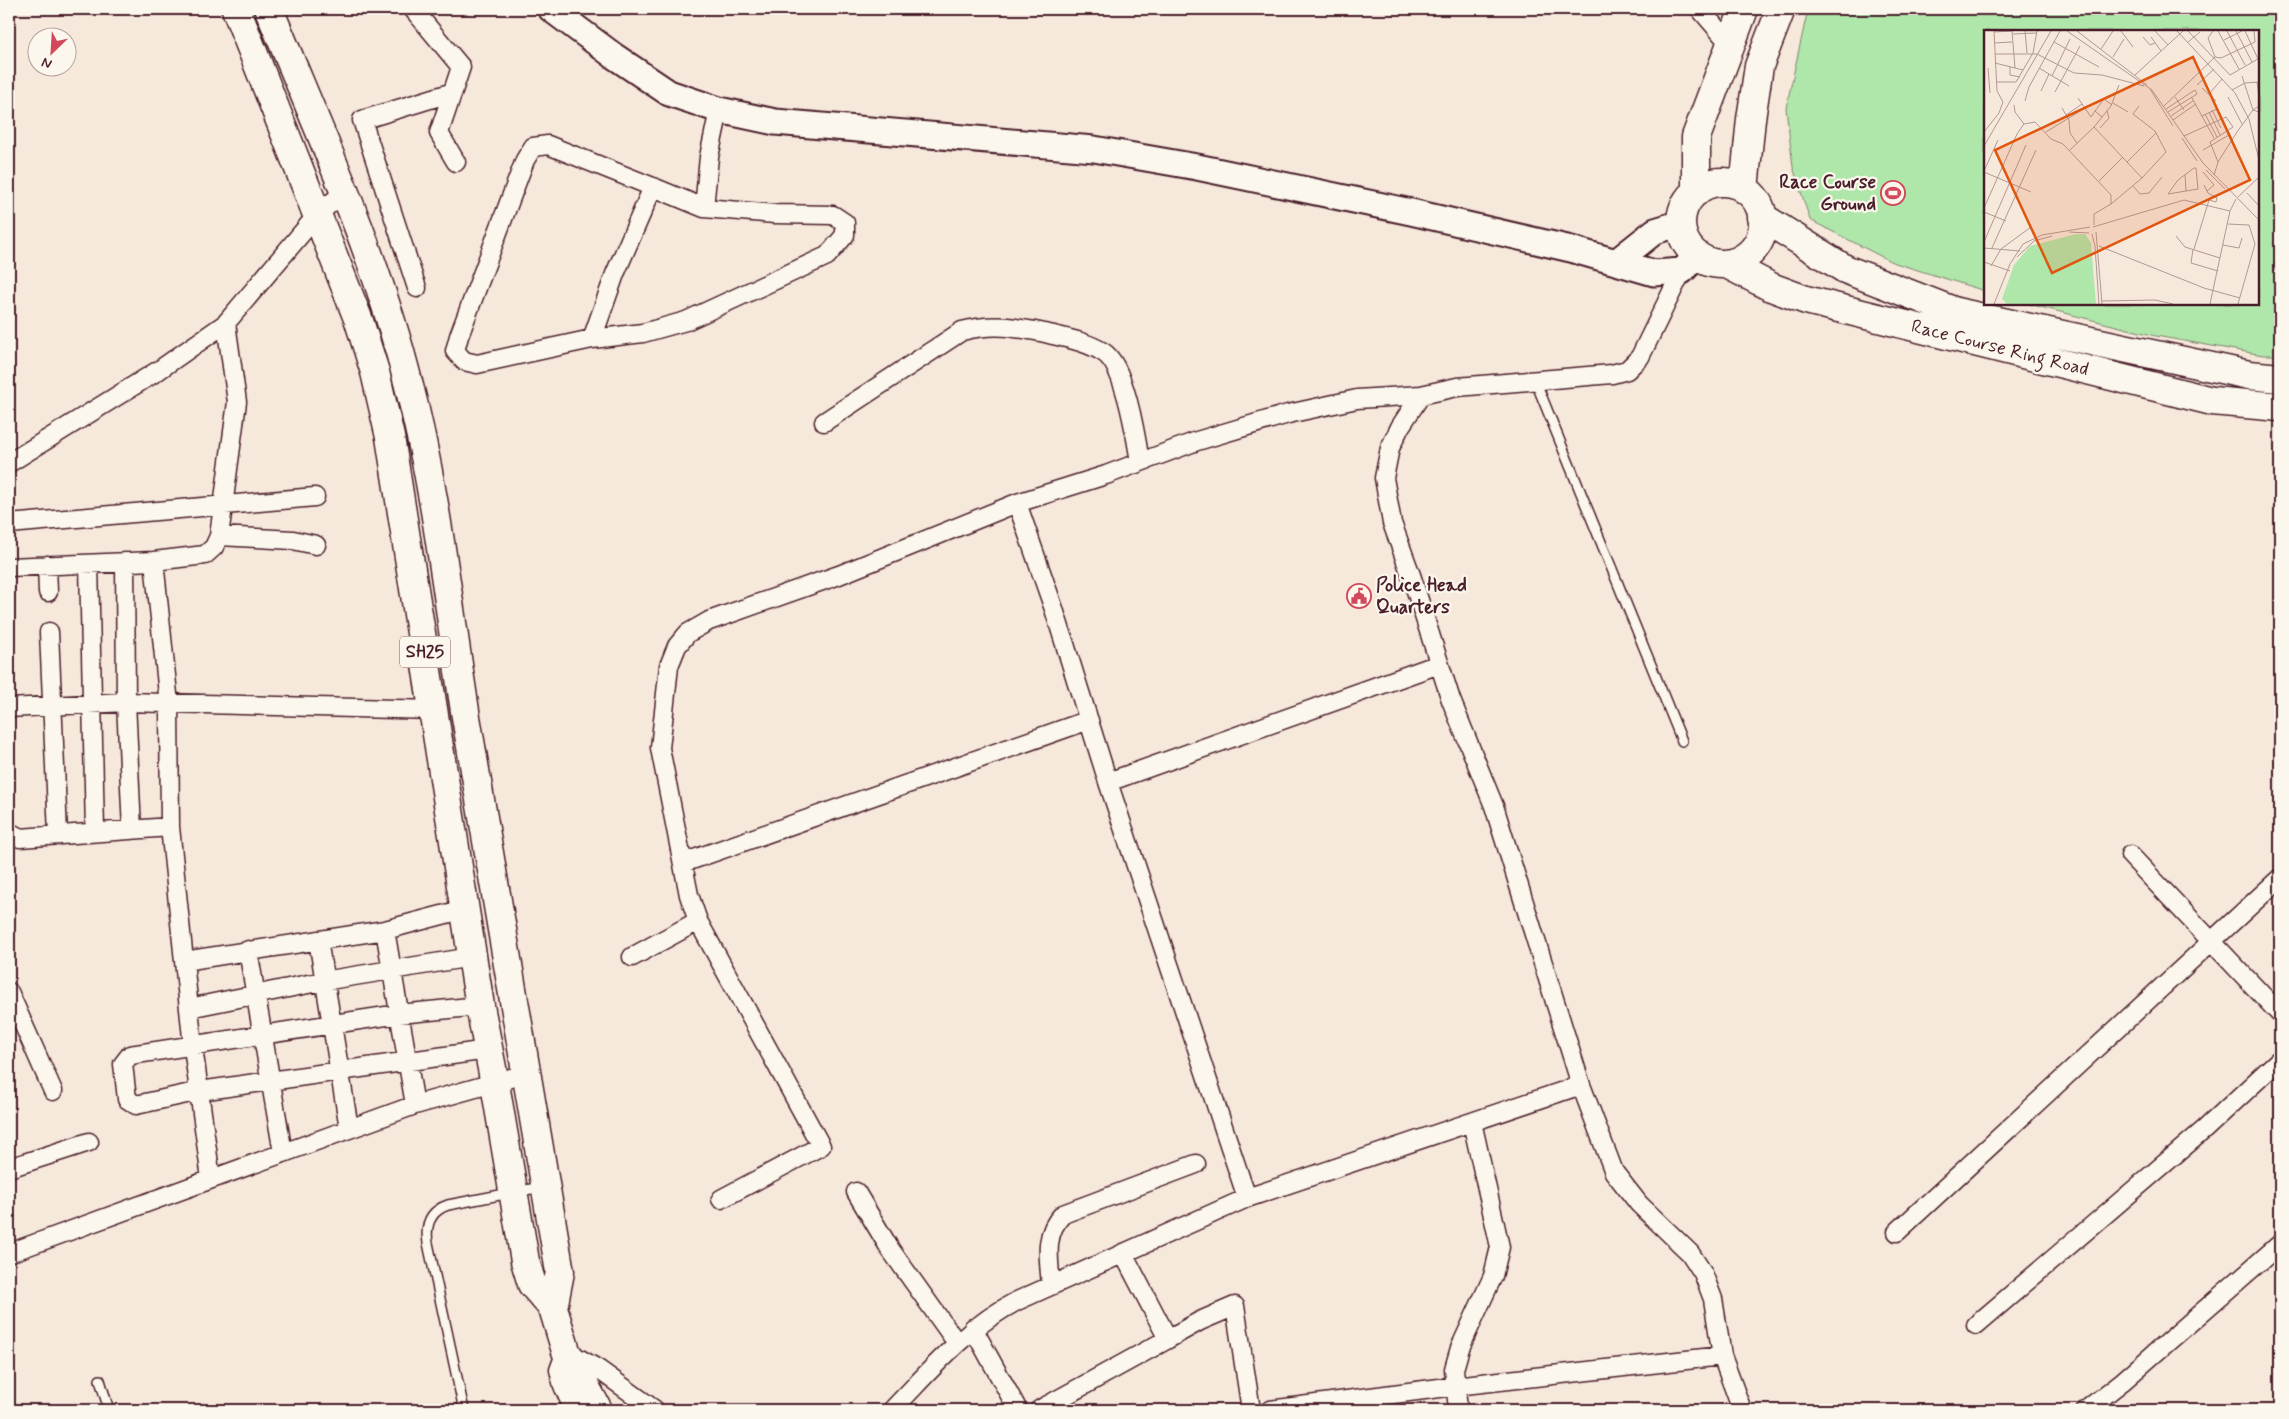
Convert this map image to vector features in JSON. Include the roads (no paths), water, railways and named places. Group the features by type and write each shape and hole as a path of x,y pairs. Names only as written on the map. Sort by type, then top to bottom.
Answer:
{"main road":[{"name":"SH25","path":"236,9 359,321 375,372 390,438 487,1050 495,1084 525,1261 532,1284 553,1308 566,1351 598,1410"},
{"name":"SH25","path":"269,9 344,192 390,317 409,383 438,518 467,721 525,1074 560,1272 553,1308"},
{"path":"1696,192 1696,137 1744,9"},
{"path":"1744,189 1750,118 1759,66 1781,9"},
{"path":"1720,182 1736,185 1744,189 1759,206 1762,217 1762,230 1754,248 1740,260 1728,264 1690,264 1688,247 1682,236 1681,223 1688,200 1696,192 1720,182"},
{"name":"Race Course Ring Road","path":"1762,217 1845,269 1956,312 2249,375 2280,378"},
{"name":"Race Course Ring Road","path":"1728,264 1771,287 1806,300 2212,401 2280,407"}],"street":[{"path":"413,9 462,67 439,133 456,162"},
{"path":"551,9 614,56 669,93 720,110 775,122 1094,149 1196,167 1401,210 1572,249 1654,273 1690,264"},
{"path":"1700,9 1730,44"},
{"path":"417,288 362,120 453,92"},
{"path":"704,208 709,157 720,110"},
{"path":"548,145 653,187 704,208 774,214 832,215 845,224 845,235 827,256 686,321 643,333 592,339 477,364 464,362 456,352 459,336 525,160 533,146 548,145"},
{"path":"592,339 615,274 653,187"},
{"path":"9,464 159,370 226,323 317,215 344,192"},
{"path":"1616,262 1655,231 1681,223"},
{"path":"720,1199 821,1146 698,921 689,895 660,748 669,666 677,646 688,633 709,621 839,575 1017,503 1197,441 1288,414 1357,399 1421,395 1458,387 1612,374 1627,370 1640,357 1690,264"},
{"path":"9,568 154,561 205,555 214,547 219,536 237,402 226,323"},
{"path":"824,422 962,331 985,325 1022,328 1079,341 1105,353 1118,373 1132,417 1140,462"},
{"path":"1421,395 1400,426 1390,448 1384,478 1392,523 1451,700 1494,806 1581,1085 1614,1172 1639,1204 1690,1253 1703,1273 1713,1299 1722,1356 1742,1410"},
{"path":"9,524 222,503 315,497"},
{"path":"1017,503 1054,609 1108,782 1246,1198"},
{"path":"219,536 293,540 316,544"},
{"path":"154,561 169,704 170,827 189,1008 210,1179"},
{"path":"125,562 126,702 132,830"},
{"path":"89,564 95,831"},
{"path":"47,565 48,592"},
{"path":"49,632 58,834"},
{"path":"1108,782 1439,664"},
{"path":"9,708 126,702 434,710"},
{"path":"683,863 1089,720"},
{"path":"9,832 20,838 170,827"},
{"path":"2130,855 2280,1014"},
{"path":"1898,1232 2280,878"},
{"path":"184,961 385,930 465,909"},
{"path":"632,957 698,921"},
{"path":"385,930 415,1105"},
{"path":"318,940 349,1128"},
{"path":"248,950 284,1153"},
{"path":"189,1008 324,981 472,957"},
{"path":"10,1001 53,1092"},
{"path":"480,1006 399,1014 126,1058 123,1064 127,1099 136,1105 200,1092 338,1070 487,1050"},
{"path":"1976,1324 2205,1129 2280,1058"},
{"path":"9,1253 415,1105 525,1074"},
{"path":"892,1410 973,1328 1008,1305 1246,1198 1581,1085"},
{"path":"1458,1410 1454,1369 1460,1348 1493,1276 1500,1247 1472,1122"},
{"path":"9,1168 89,1142"},
{"path":"1051,1285 1049,1239 1056,1221 1063,1214 1196,1164"},
{"path":"856,1192 901,1265 957,1343"},
{"path":"2086,1410 2123,1381 2280,1244"},
{"path":"1123,1253 1168,1339"},
{"path":"1039,1410 1200,1321 1235,1306 1251,1410"},
{"path":"973,1328 1018,1410"},
{"path":"574,1410 563,1386 559,1370 566,1351 598,1369 655,1410"},
{"path":"1270,1410 1455,1386 1722,1356"}],"lane":[{"path":"1535,380 1682,741"},
{"path":"464,1410 426,1232 432,1214 440,1208 512,1192 545,1187"},
{"path":"100,1380 109,1410"}],"place":[{"name":"Race Course Ground","path":"1893,193"},
{"name":"Police Head Quarters","path":"1359,596"}]}
